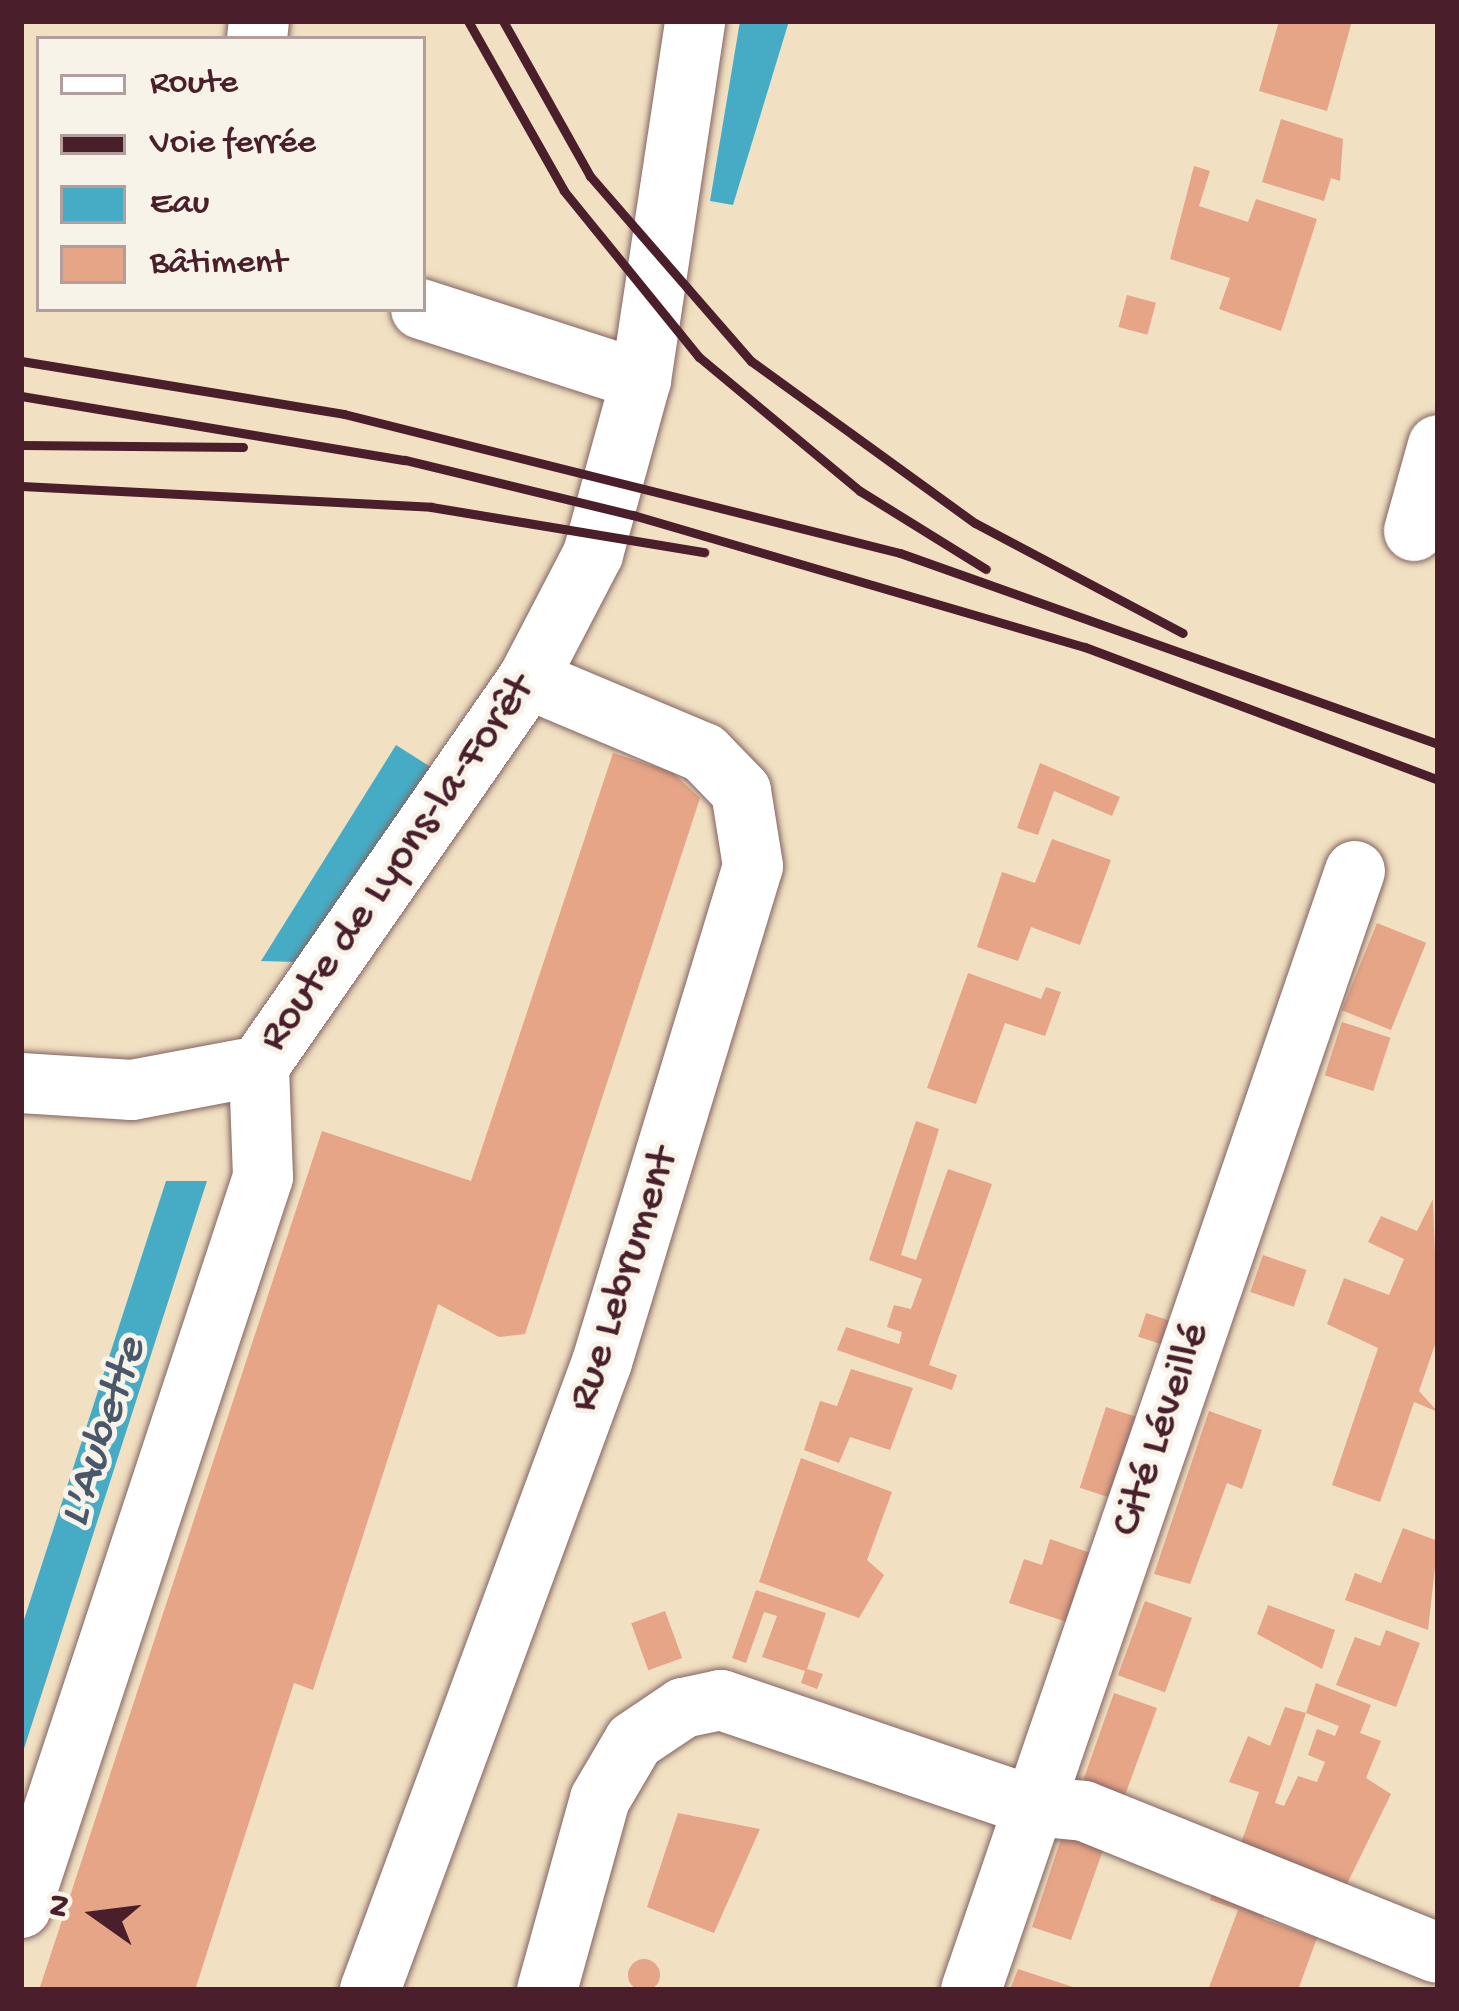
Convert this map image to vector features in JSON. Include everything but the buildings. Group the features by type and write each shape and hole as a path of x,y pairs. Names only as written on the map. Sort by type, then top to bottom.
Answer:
{"street":[{"name":"Route de Lyons-la-Forêt","path":"21,1907 263,1177 259,1066 528,679 593,554 641,380 695,21"},
{"path":"426,311 641,380"},
{"path":"1414,531 1438,446"},
{"name":"Rue Lebrument","path":"370,1990 602,1362 753,866 741,791 704,753 528,679"},
{"name":"Cité Léveillé","path":"971,1990 1355,871"},
{"path":"21,1083 167,1086 259,1066"},
{"path":"548,1990 601,1799 634,1741 683,1708 721,1700 1033,1806 1084,1811 1438,1952 1425,1990"}],"water":[{"path":"740,21 789,21 733,205 710,201"},
{"path":"396,745 437,771 297,962 261,961"},
{"name":"L'Aubette","path":"166,1181 207,1181 21,1758 21,1629"}],"railway":[{"path":"468,21 564,191 699,357 860,491 986,569"},
{"path":"503,21 590,176 751,361 975,523 1183,633"},
{"path":"21,361 344,414 900,553 1438,744"},
{"path":"21,396 405,460 633,515 1085,647 1438,780"},
{"path":"21,445 243,447"},
{"path":"21,486 431,507 704,552"}]}
